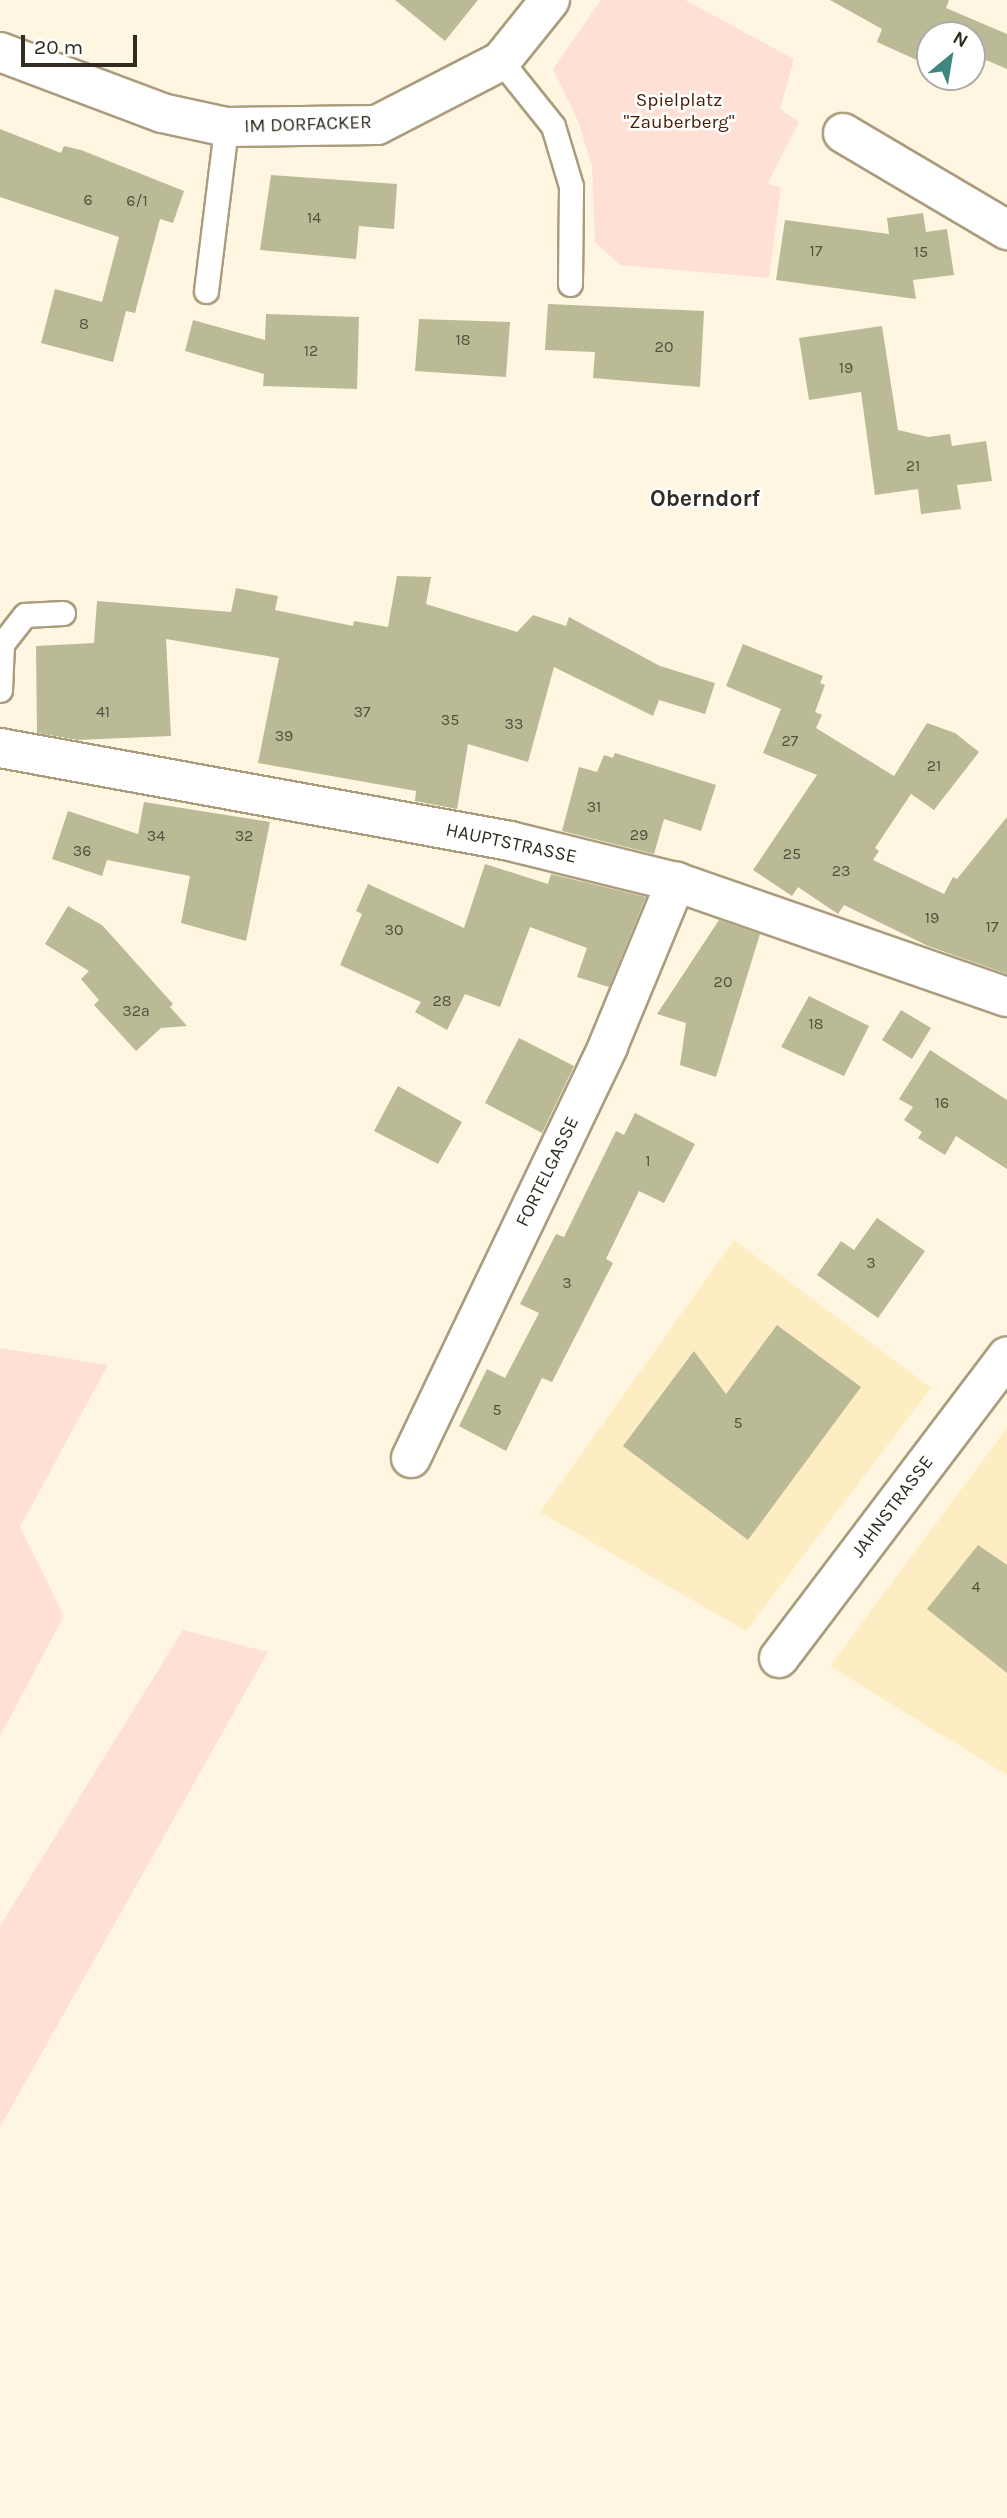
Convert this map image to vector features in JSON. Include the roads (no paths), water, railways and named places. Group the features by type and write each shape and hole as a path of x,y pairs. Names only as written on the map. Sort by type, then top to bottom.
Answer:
{"street":[{"name":"IM DORFACKER","path":"0,52 162,113 226,127 377,125 501,61 550,0"},
{"path":"843,133 923,177 1007,230"},
{"name":"HAUPTSTRASSE","path":"0,748 510,841 676,882 1007,997"},
{"name":"FORTELGASSE","path":"411,1458 608,1046 676,882"},
{"name":"JAHNSTRASSE","path":"779,1658 1007,1356"}],"lane":[{"path":"501,61 553,126 571,186 570,284"},
{"name":"IM DORFACKER","path":"206,291 226,127"},
{"path":"0,690 2,644 25,615 62,613"}],"district":[{"name":"Oberndorf","path":"705,499"}],"park label":[{"name":"Spielplatz \"Zauberberg\"","path":"679,112"}]}
